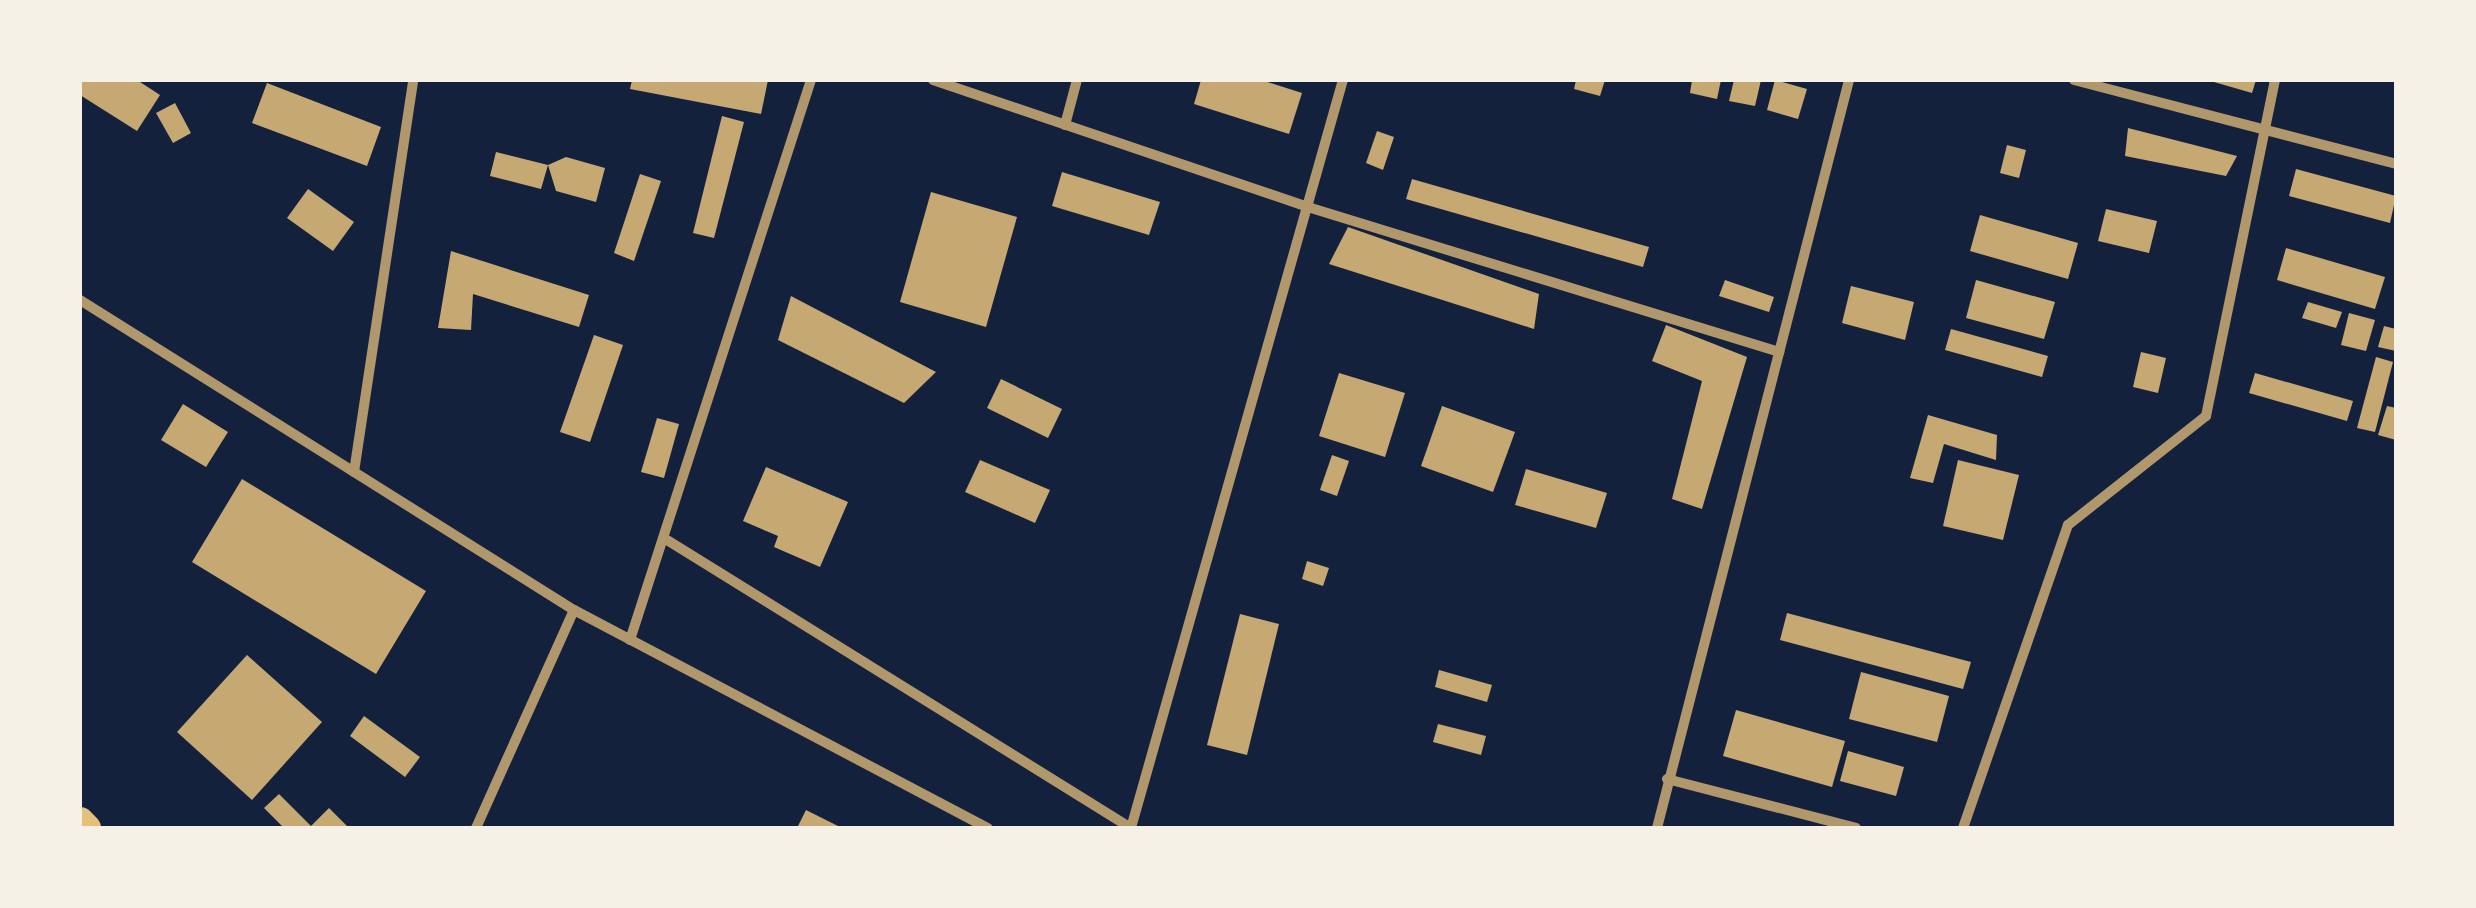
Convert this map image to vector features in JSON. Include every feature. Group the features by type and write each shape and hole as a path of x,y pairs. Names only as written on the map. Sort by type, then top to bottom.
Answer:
{"highway":[{"path":"80,821 88,828"}],"street":[{"path":"354,472 412,80"},
{"path":"630,640 667,540 811,80"},
{"path":"932,80 1310,208 1779,352"},
{"path":"1064,124 1077,80"},
{"path":"667,540 1131,828 1310,208 1343,80"},
{"path":"1657,828 1848,80"},
{"path":"2074,80 2396,164"},
{"path":"1963,828 2068,526 2206,416 2275,80"},
{"path":"80,300 574,610 988,828"},
{"path":"476,828 574,610"},
{"path":"1667,780 1856,828"}],"building":[{"path":"80,80 137,80 160,95 137,131 80,95"},
{"path":"632,80 768,80 761,114 630,89"},
{"path":"1201,80 1261,80 1302,93 1289,134 1194,104"},
{"path":"1576,80 1605,80 1600,96 1574,89"},
{"path":"1692,80 1721,80 1717,99 1690,93"},
{"path":"1734,80 1761,80 1755,106 1729,101"},
{"path":"1775,80 1807,89 1798,119 1767,110"},
{"path":"2207,80 2256,80 2252,93"},
{"path":"267,83 381,127 367,166 252,123"},
{"path":"175,103 191,133 173,143 156,113"},
{"path":"722,116 744,122 714,238 693,233"},
{"path":"2128,128 2237,156 2226,176 2125,156"},
{"path":"1377,131 1394,137 1383,170 1366,163"},
{"path":"2007,145 2026,150 2019,178 2000,173"},
{"path":"496,152 548,165 541,189 490,176"},
{"path":"566,157 605,168 596,202 556,191 548,165"},
{"path":"2296,169 2396,196 2390,223 2289,196"},
{"path":"1062,172 1160,202 1149,235 1052,206"},
{"path":"640,174 661,181 634,261 614,253"},
{"path":"1412,179 1649,247 1643,267 1406,199"},
{"path":"308,189 354,222 333,251 287,218"},
{"path":"931,192 1017,217 986,327 900,302"},
{"path":"2106,209 2157,221 2149,253 2098,241"},
{"path":"1980,215 2078,243 2068,279 1970,251"},
{"path":"1348,227 1539,294 1534,329 1329,264"},
{"path":"2286,248 2385,277 2375,309 2277,280"},
{"path":"451,251 589,295 579,327 473,294 471,330 438,328"},
{"path":"1725,280 1774,297 1769,312 1719,296"},
{"path":"1976,280 2055,302 2044,339 1966,318"},
{"path":"1851,286 1914,302 1905,340 1842,323"},
{"path":"791,296 936,372 904,403 778,340"},
{"path":"2308,302 2342,312 2336,328 2302,318"},
{"path":"2349,313 2375,320 2366,351 2341,345"},
{"path":"1666,325 1747,357 1702,509 1672,499 1702,381 1652,361"},
{"path":"2384,326 2396,329 2396,351 2378,347"},
{"path":"1951,329 2048,356 2042,377 1945,350"},
{"path":"594,335 623,345 590,442 560,432"},
{"path":"2141,352 2166,358 2158,393 2133,387"},
{"path":"2376,357 2393,362 2375,432 2357,428"},
{"path":"1339,373 1405,393 1385,457 1319,436"},
{"path":"2255,373 2353,401 2347,421 2249,393"},
{"path":"1001,379 1062,409 1048,438 987,408"},
{"path":"183,404 228,432 206,467 161,440"},
{"path":"1442,406 1515,432 1493,492 1421,466"},
{"path":"2387,406 2396,408 2396,440 2378,435"},
{"path":"1928,415 1997,435 1996,460 1944,444 1933,483 1910,478"},
{"path":"657,418 679,424 664,478 641,472"},
{"path":"1332,455 1349,461 1337,496 1320,490"},
{"path":"980,460 1050,490 1035,523 965,492"},
{"path":"1958,460 2019,475 2003,540 1943,526"},
{"path":"766,467 848,502 820,567 774,547 778,536 743,521"},
{"path":"1526,469 1607,493 1596,528 1515,505"},
{"path":"242,479 426,591 376,674 192,562"},
{"path":"1307,561 1329,568 1323,586 1302,579"},
{"path":"1787,613 1971,662 1963,689 1780,640"},
{"path":"1240,614 1279,624 1247,755 1207,745"},
{"path":"247,655 322,722 252,800 177,732"},
{"path":"1439,670 1492,685 1487,702 1435,687"},
{"path":"1861,672 1949,696 1937,742 1849,719"},
{"path":"1736,710 1845,741 1832,787 1723,756"},
{"path":"364,716 420,757 405,777 350,736"},
{"path":"1438,724 1486,736 1481,755 1433,742"},
{"path":"1848,751 1904,767 1896,796 1840,781"},
{"path":"279,794 311,826 329,808 349,828 284,828 264,808"},
{"path":"806,810 842,828 797,828"}]}
